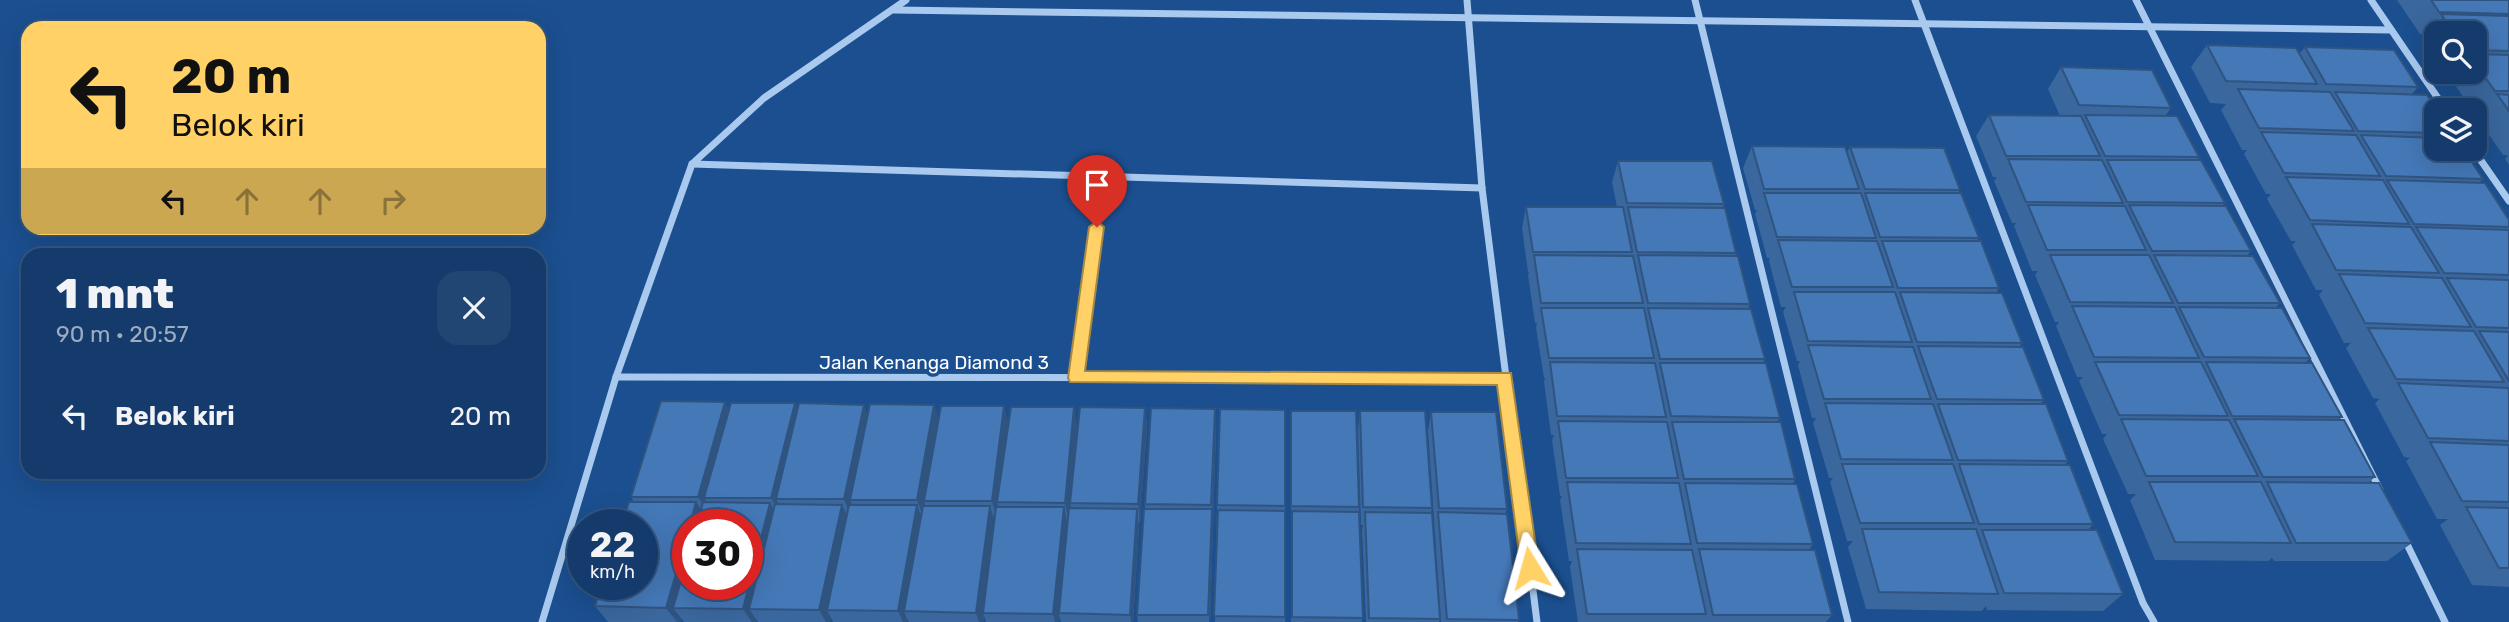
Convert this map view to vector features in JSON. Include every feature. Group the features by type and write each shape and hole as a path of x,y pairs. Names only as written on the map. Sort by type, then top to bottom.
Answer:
{"street":[{"path":"542,622 616,377 692,164 764,98 906,0"},
{"path":"1466,0 1482,188 1537,622"},
{"path":"1695,0 1848,622"},
{"path":"1915,0 2143,603 2154,622"},
{"path":"2137,0 2384,498"},
{"path":"2371,0 2438,98"},
{"path":"894,10 2391,30"},
{"path":"2481,161 2509,201"},
{"path":"692,164 1482,188"},
{"path":"1076,378 1103,177"},
{"name":"Jalan Kenanga Diamond 3","path":"616,377 1505,378"},
{"path":"2403,535 2445,622"}],"building":[{"path":"2431,0 2509,0 2509,14 2439,12"},
{"path":"2441,14 2509,16 2509,51 2487,50 2487,21 2446,21"},
{"path":"2207,45 2296,48 2317,84 2226,81"},
{"path":"2305,47 2394,50 2418,87 2326,84"},
{"path":"2487,54 2509,55 2509,91 2495,91 2487,80"},
{"path":"2061,67 2152,70 2171,108 2079,105"},
{"path":"2238,89 2330,92 2354,131 2259,128"},
{"path":"2335,92 2427,95 2429,98 2424,98 2424,133 2358,131"},
{"path":"2497,94 2509,95 2509,111"},
{"path":"1989,115 2081,116 2100,156 2006,156"},
{"path":"2085,115 2177,116 2199,157 2105,156"},
{"path":"2261,132 2356,135 2380,176 2284,173"},
{"path":"2361,135 2424,138 2424,161 2471,161 2483,179 2386,176"},
{"path":"1752,146 1845,147 1859,189 1764,189"},
{"path":"1850,147 1944,148 1960,190 1865,189"},
{"path":"2008,159 2102,160 2123,203 2026,202"},
{"path":"2107,160 2201,160 2225,203 2127,202"},
{"path":"1618,161 1712,161 1724,204 1627,203"},
{"path":"2286,177 2383,180 2409,224 2310,220"},
{"path":"2387,180 2485,183 2509,220 2509,227 2414,224"},
{"path":"1764,193 1861,193 1876,238 1777,237"},
{"path":"1865,193 1961,193 1979,238 1880,237"},
{"path":"2028,205 2125,206 2146,250 2047,250"},
{"path":"2129,205 2226,206 2251,251 2152,251"},
{"path":"1526,207 1623,207 1632,252 1533,252"},
{"path":"1628,207 1725,208 1736,253 1637,252"},
{"path":"2312,224 2411,227 2439,273 2336,270"},
{"path":"2416,227 2509,230 2509,275 2444,273"},
{"path":"1778,240 1877,241 1893,287 1792,287"},
{"path":"1882,241 1981,241 1999,288 1898,288"},
{"path":"1534,255 1633,256 1643,303 1541,303"},
{"path":"1638,255 1738,256 1750,304 1648,303"},
{"path":"2050,255 2149,255 2173,303 2070,302"},
{"path":"2154,255 2253,256 2280,303 2178,303"},
{"path":"2339,274 2442,278 2471,327 2365,323"},
{"path":"2447,278 2509,280 2509,328 2476,327"},
{"path":"1794,292 1895,292 1912,342 1808,341"},
{"path":"1900,292 2002,293 2022,343 1917,342"},
{"path":"2072,306 2175,307 2199,358 2094,357"},
{"path":"2179,307 2282,308 2310,358 2204,357"},
{"path":"1541,308 1644,308 1654,358 1549,358"},
{"path":"1648,308 1751,309 1765,359 1660,359"},
{"path":"2368,328 2474,331 2504,382 2396,379"},
{"path":"2479,331 2509,332 2509,381"},
{"path":"1808,345 1913,347 1931,399 1824,399"},
{"path":"1918,346 2023,347 2044,400 1937,399"},
{"path":"1550,362 1655,363 1666,417 1557,416"},
{"path":"2095,362 2201,362 2228,416 2119,415"},
{"path":"2206,362 2312,363 2342,417 2232,416"},
{"path":"1660,363 1766,363 1780,418 1671,416"},
{"path":"2398,383 2508,388 2509,441 2428,438"},
{"path":"661,401 725,402 698,497 631,497"},
{"path":"731,403 795,403 771,498 704,498"},
{"path":"799,403 864,405 844,499 776,499"},
{"path":"1825,403 1933,404 1953,460 1841,459"},
{"path":"870,404 934,405 917,500 850,500"},
{"path":"1938,404 2046,404 2068,461 1958,460"},
{"path":"941,406 1004,406 992,501 924,501"},
{"path":"1011,407 1074,407 1065,503 997,502"},
{"path":"1080,407 1145,408 1138,504 1070,503"},
{"path":"1151,408 1215,409 1211,505 1145,504"},
{"path":"1220,409 1285,410 1285,506 1217,505"},
{"path":"1291,411 1356,411 1359,507 1291,506"},
{"path":"1360,411 1425,411 1432,508 1363,507"},
{"path":"1431,412 1496,412 1507,509 1439,508"},
{"path":"2121,419 2229,420 2258,476 2146,476"},
{"path":"2234,419 2344,420 2375,477 2263,477"},
{"path":"1558,421 1667,422 1678,478 1566,478"},
{"path":"1672,422 1781,422 1795,479 1684,479"},
{"path":"2430,442 2509,445 2509,502 2462,501"},
{"path":"1842,464 1953,464 1974,523 1860,523"},
{"path":"1959,464 2070,465 2093,524 1979,524"},
{"path":"1567,482 1679,483 1691,544 1576,543"},
{"path":"2149,482 2261,482 2291,543 2175,542"},
{"path":"2267,482 2379,483 2412,543 2296,543"},
{"path":"1685,483 1797,484 1813,544 1697,543"},
{"path":"629,502 696,502 694,509 672,509 672,587 666,608 595,606 597,600 658,600 658,509 627,509"},
{"path":"703,502 770,503 763,530 763,509 701,509"},
{"path":"775,504 842,505 819,610 749,609 751,600 763,600 763,552"},
{"path":"849,505 917,505 898,611 827,610"},
{"path":"923,506 990,506 976,613 904,611"},
{"path":"996,507 1064,507 1053,614 983,613"},
{"path":"2466,507 2509,508 2509,568 2499,568"},
{"path":"1069,508 1137,509 1130,615 1059,613"},
{"path":"1144,509 1212,509 1208,615 1137,615"},
{"path":"1218,510 1285,511 1285,617 1214,616"},
{"path":"1292,511 1359,512 1363,618 1292,617"},
{"path":"1365,512 1432,513 1440,619 1369,618"},
{"path":"1438,512 1507,514 1519,620 1447,619"},
{"path":"1862,529 1976,529 1998,594 1879,592"},
{"path":"1982,530 2097,530 2123,594 2004,593"},
{"path":"1577,549 1692,550 1706,614 1587,614"},
{"path":"1699,549 1815,550 1832,615 1713,615"},
{"path":"675,600 745,600 743,609 673,608"}],"route":[{"path":"1097,227 1076,378 1505,378 1530,568"}]}
